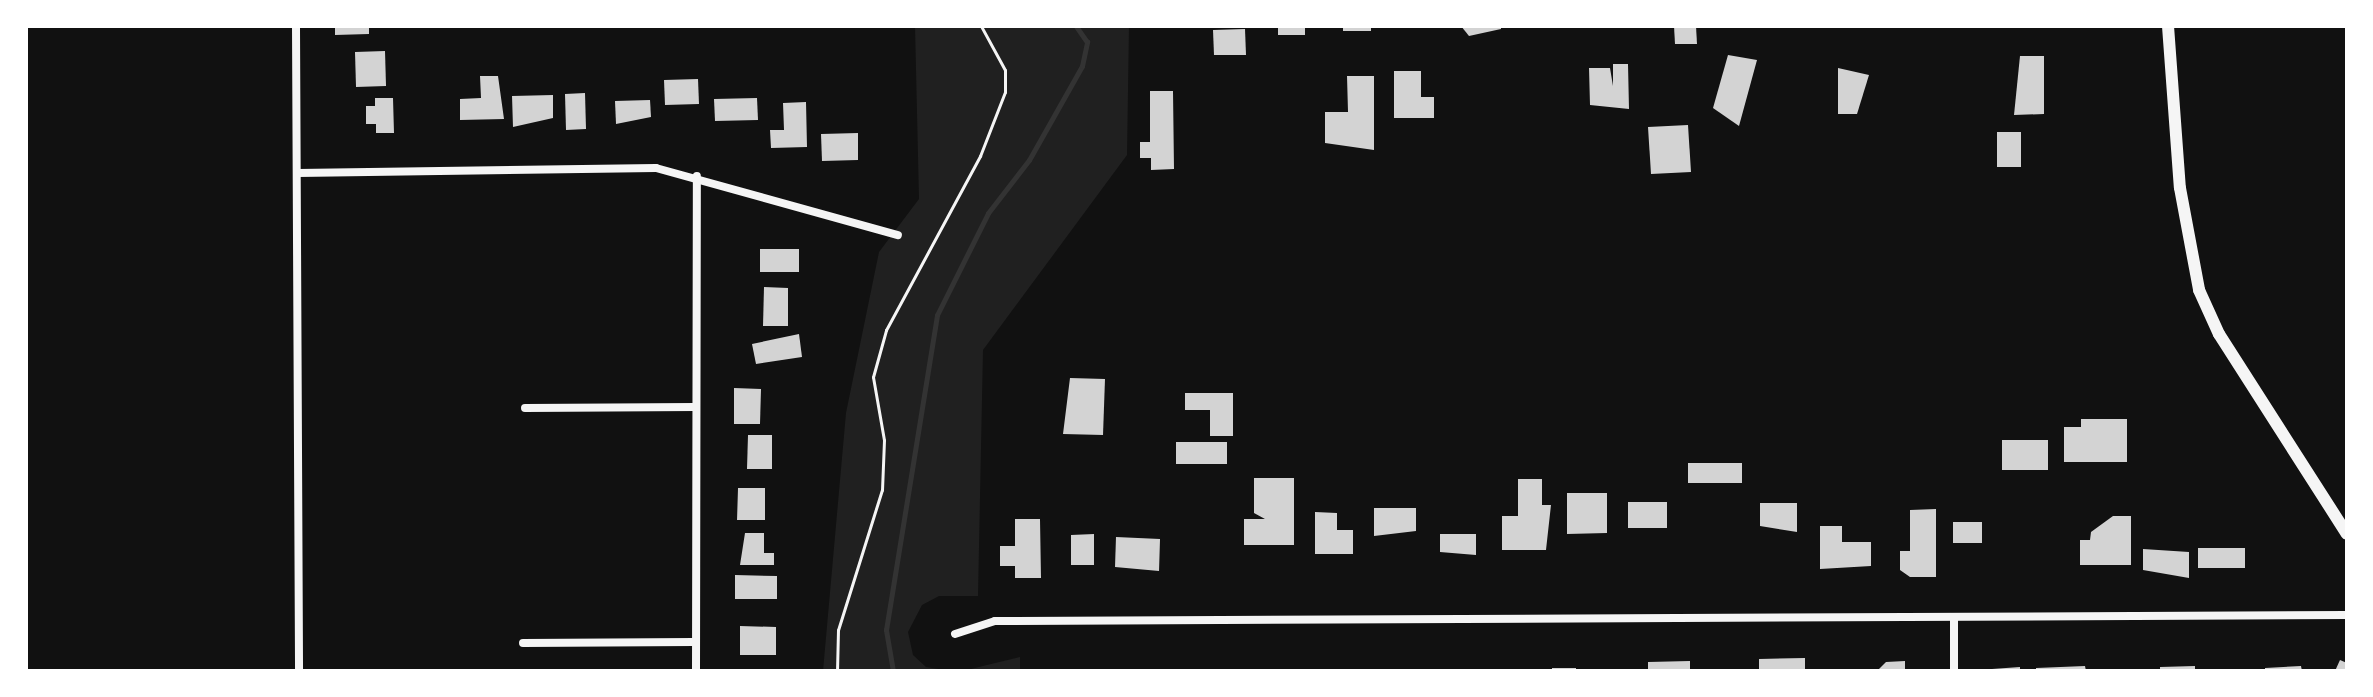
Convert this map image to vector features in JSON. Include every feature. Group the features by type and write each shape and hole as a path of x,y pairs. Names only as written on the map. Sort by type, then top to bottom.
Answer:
{"main road":[{"path":"2168,26 2180,188 2199,290 2219,334 2347,534"}],"street":[{"path":"296,26 299,671"},
{"path":"298,173 656,168 697,176 898,235"},
{"path":"696,671 697,176"},
{"path":"525,408 696,407"},
{"path":"955,634 995,621 2347,615"},
{"path":"1954,619 1954,671"},
{"path":"523,643 694,642"}],"path":[{"path":"837,671 838,630 882,490 884,440 873,377 886,330 986,143 1005,92 1005,70 981,26"}],"shaded area":[{"path":"915,26 1129,26 1127,155 983,350 978,596 939,596 922,605 908,632 913,655 926,667 951,671 823,671 846,413 879,252 919,199"},
{"path":"1020,657 1020,671 963,671 987,665"}],"building":[{"path":"335,26 369,26 369,34 335,35"},
{"path":"1278,26 1305,26 1305,35 1278,35"},
{"path":"1343,26 1371,26 1371,31 1343,31"},
{"path":"1461,26 1501,26 1501,29 1469,36"},
{"path":"1674,26 1696,26 1697,44 1675,44"},
{"path":"1245,29 1246,55 1214,55 1213,30"},
{"path":"385,51 386,86 356,87 355,52"},
{"path":"1728,55 1757,60 1739,126 1713,108"},
{"path":"2020,56 2044,56 2044,114 2014,115"},
{"path":"1613,64 1628,64 1629,109 1590,105 1589,68 1610,68 1613,86"},
{"path":"1838,68 1869,75 1857,114 1838,114"},
{"path":"1394,71 1421,71 1421,97 1434,97 1434,118 1394,118"},
{"path":"480,76 498,76 504,119 460,120 460,99 481,98"},
{"path":"1347,76 1374,76 1374,150 1325,143 1325,112 1348,112"},
{"path":"698,79 699,104 665,105 664,80"},
{"path":"1150,91 1173,91 1174,169 1151,170 1151,158 1140,158 1140,142 1150,142"},
{"path":"585,93 586,129 566,130 565,94"},
{"path":"553,95 553,118 513,127 512,96"},
{"path":"375,98 393,98 394,133 376,133 376,124 366,124 366,106 375,106"},
{"path":"757,98 758,120 715,121 714,99"},
{"path":"650,100 651,117 616,124 615,101"},
{"path":"806,102 807,147 771,148 770,130 784,130 783,103"},
{"path":"1688,125 1691,172 1651,174 1648,127"},
{"path":"1997,132 2021,132 2021,167 1997,167"},
{"path":"858,133 858,160 822,161 821,134"},
{"path":"760,249 799,249 799,272 760,272"},
{"path":"764,287 788,288 788,326 763,326"},
{"path":"799,334 802,357 756,364 752,344"},
{"path":"1070,378 1105,379 1103,435 1063,434"},
{"path":"734,388 761,389 760,424 734,424"},
{"path":"1185,393 1233,393 1233,436 1210,436 1210,410 1185,410"},
{"path":"2081,419 2127,419 2127,462 2064,462 2064,427 2081,427"},
{"path":"748,435 772,435 772,469 747,469"},
{"path":"2002,440 2048,440 2048,470 2002,470"},
{"path":"1176,442 1227,442 1227,464 1176,464"},
{"path":"1688,463 1742,463 1742,483 1688,483"},
{"path":"1254,478 1294,478 1294,545 1244,545 1244,519 1265,519 1254,513"},
{"path":"1518,479 1542,479 1542,505 1551,505 1546,550 1502,550 1502,516 1518,516"},
{"path":"738,488 765,488 765,520 737,520"},
{"path":"1567,493 1607,493 1607,533 1567,534"},
{"path":"1628,502 1667,502 1667,528 1628,528"},
{"path":"1760,503 1797,503 1797,532 1760,526"},
{"path":"1374,508 1416,508 1416,531 1374,536"},
{"path":"1936,509 1936,577 1910,577 1900,570 1900,551 1910,551 1910,510"},
{"path":"1315,512 1337,513 1337,530 1353,530 1353,554 1315,554"},
{"path":"2113,516 2131,516 2131,565 2080,565 2080,540 2090,540 2091,532"},
{"path":"1015,519 1040,519 1041,578 1015,578 1015,566 1000,566 1000,546 1015,546"},
{"path":"1953,522 1982,522 1982,543 1953,543"},
{"path":"1820,526 1842,526 1842,542 1871,542 1871,566 1820,569"},
{"path":"745,533 764,533 764,553 774,553 774,565 740,565"},
{"path":"1094,534 1094,565 1071,565 1071,535"},
{"path":"1440,534 1476,534 1476,555 1440,552"},
{"path":"1116,537 1160,539 1159,571 1115,567"},
{"path":"2198,548 2245,548 2245,568 2198,568"},
{"path":"2143,549 2189,552 2189,578 2143,570"},
{"path":"735,575 777,576 777,599 735,599"},
{"path":"740,626 776,627 776,655 740,655"},
{"path":"1805,658 1805,671 1759,671 1759,659"},
{"path":"2340,660 2347,663 2347,671 2335,671"},
{"path":"1690,661 1690,671 1648,671 1648,662"},
{"path":"1905,661 1905,671 1877,671 1886,662"},
{"path":"2085,666 2086,671 2036,671 2036,668"},
{"path":"2195,666 2195,671 2160,671 2160,667"},
{"path":"2301,666 2302,671 2265,671 2265,668"},
{"path":"2020,667 2020,671 1992,671 1992,669"},
{"path":"1552,668 1576,668 1576,671 1552,671"}],"waterway":[{"path":"893,671 886,630 937,315 988,213 1029,160 1082,66 1087,42 1076,26"}]}
